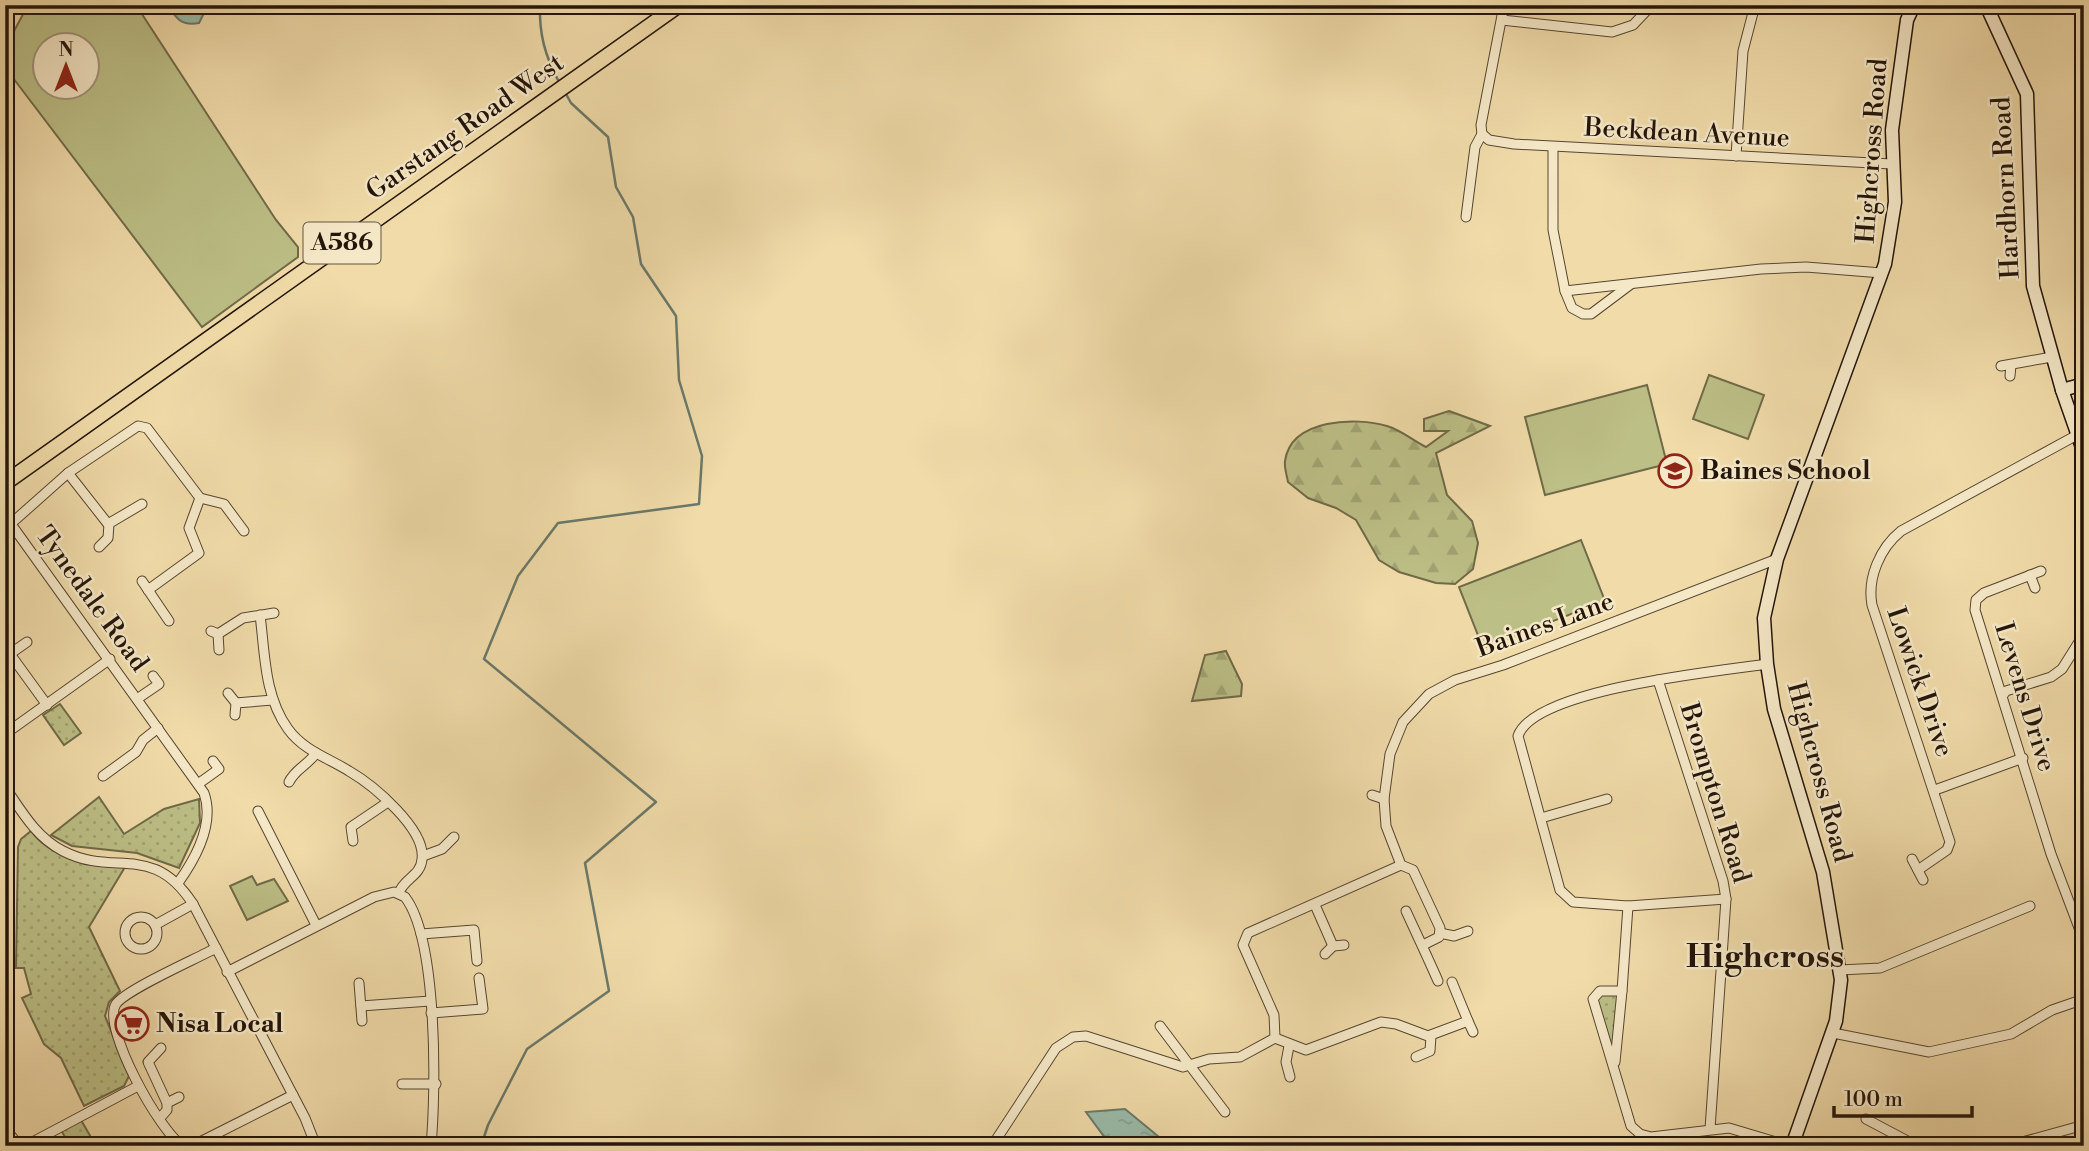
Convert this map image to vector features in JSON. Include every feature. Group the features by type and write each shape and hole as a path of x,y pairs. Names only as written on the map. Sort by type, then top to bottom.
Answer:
{"main road":[{"name":"Garstang Road West","path":"5,483 679,5"}],"street":[{"path":"1466,217 1475,148 1482,134 1481,125 1504,5"},
{"path":"1502,20 1612,32 1633,25 1652,5"},
{"path":"1736,156 1743,51 1755,5"},
{"name":"Highcross Road","path":"1790,1146 1833,1033 1841,1002 1840,970 1823,872 1780,735 1767,664 1764,618 1777,559 1882,273 1894,213 1892,130 1907,20 1914,5"},
{"name":"Hardhorn Road","path":"1986,5 2021,76 2029,103 2032,278 2052,357 2084,453"},
{"name":"Beckdean Avenue","path":"1482,134 1500,142 1553,147 1892,164"},
{"path":"1553,147 1553,230 1565,291 1572,308 1583,314 1591,314 1632,283"},
{"path":"1565,291 1782,268 1882,273"},
{"path":"2010,376 2006,365 2052,357"},
{"path":"2062,390 2084,384"},
{"path":"8,526 68,473 141,426 146,428 200,498 224,504 244,531"},
{"name":"Lowick Drive","path":"1918,870 1947,850 1950,842 1872,605 1871,587 1882,552 1901,531 2077,435"},
{"path":"68,473 109,524 108,538 99,547"},
{"path":"148,590 199,553 189,528 200,498"},
{"path":"109,524 142,504"},
{"name":"Tynedale Road","path":"8,526 110,659 198,784 208,805 208,820 198,847 178,883"},
{"name":"Baines Lane","path":"1440,933 1413,870 1401,865 1386,826 1384,799 1391,748 1403,722 1418,704 1437,689 1777,559"},
{"name":"Levens Drive","path":"2041,571 1984,593 1975,605 2051,854 2084,941"},
{"name":"Levens Drive","path":"2030,575 2035,588"},
{"path":"142,581 169,621"},
{"path":"219,650 214,633 237,621 274,613"},
{"path":"260,615 273,700 289,730 316,753 357,776 388,802 411,829 423,856 419,872 401,886 398,893"},
{"path":"2003,695 2006,691 2051,677 2062,669 2084,634"},
{"path":"27,642 8,656 47,705"},
{"path":"5,734 110,659"},
{"path":"1726,899 1628,906 1573,902 1564,894 1518,736 1523,723 1608,688 1767,664"},
{"name":"Tynedale Road","path":"137,699 159,684 153,676"},
{"name":"Brompton Road","path":"1658,680 1723,881 1726,899 1710,1129"},
{"path":"228,694 236,703 235,715"},
{"path":"236,703 273,700"},
{"path":"102,763 106,774 136,752 144,740 158,728"},
{"path":"289,782 293,767 307,765 316,753"},
{"path":"1935,790 2022,758"},
{"path":"198,784 219,769 213,761"},
{"path":"5,787 34,829 63,851 89,859 138,864 161,870 178,883 193,904 293,1095 316,1146"},
{"path":"1372,795 1384,799"},
{"path":"1541,818 1607,799"},
{"path":"353,841 347,825 388,802"},
{"path":"258,811 316,925"},
{"path":"255,832 266,827"},
{"path":"423,856 442,849 454,837"},
{"path":"1912,859 1923,880"},
{"path":"1275,1038 1275,1018 1244,940 1248,933 1401,865"},
{"path":"228,972 374,897 398,893"},
{"path":"398,893 410,904 421,934 430,1001 436,1084 431,1146"},
{"path":"155,925 193,904"},
{"path":"1315,905 1333,946"},
{"path":"1614,1063 1628,906"},
{"path":"1840,970 1880,968 2029,906"},
{"path":"1406,911 1419,938 1425,944 1438,981"},
{"path":"421,934 474,930 477,961"},
{"path":"1425,944 1436,940 1440,933 1454,936 1468,931"},
{"path":"1325,954 1333,946 1344,945"},
{"path":"183,1146 138,1086 111,1019 117,1002 216,948"},
{"path":"431,1013 483,1009 479,978"},
{"path":"359,982 362,1021"},
{"path":"1452,982 1474,1032"},
{"path":"1622,991 1600,991 1593,999 1631,1126 1640,1135 1651,1137 1710,1129 1744,1130 1790,1146"},
{"path":"1833,1033 1881,1045 1929,1052 2011,1034 2052,1010 2084,999"},
{"path":"361,1006 430,1001"},
{"path":"1275,1038 1289,1046 1311,1049 1381,1022 1431,1036 1468,1021"},
{"path":"1160,1026 1225,1112"},
{"path":"992,1146 1056,1048 1073,1037 1086,1036 1176,1066 1209,1059 1240,1057 1275,1038"},
{"path":"1416,1057 1430,1051 1431,1036"},
{"path":"1289,1046 1286,1062 1290,1077"},
{"path":"160,1118 167,1110 167,1103 149,1068 150,1057 161,1048"},
{"path":"402,1084 436,1084"},
{"path":"24,1146 138,1086"},
{"path":"192,1146 293,1095"},
{"path":"167,1103 179,1097"},
{"path":"1866,1119 1917,1146"},
{"path":"2008,1146 2047,1141 2084,1125"},
{"path":"5,1128 19,1146"}],"green space":[{"path":"28,5 136,5 276,220 298,247 298,257 202,327 7,70 6,46"},
{"path":"1709,375 1764,395 1748,439 1693,419"},
{"path":"1647,385 1667,464 1545,495 1525,417"},
{"path":"1449,411 1490,426 1436,453 1447,495 1472,521 1478,543 1473,569 1455,584 1436,583 1399,572 1379,560 1356,520 1336,508 1308,498 1288,482 1285,463 1290,447 1299,436 1312,429 1343,422 1374,423 1397,430 1426,447 1448,431 1424,431 1424,419"},
{"path":"1581,540 1605,601 1483,648 1459,587"},
{"path":"1226,651 1242,684 1241,696 1192,701 1205,655"},
{"path":"60,704 81,733 64,745 43,715"},
{"path":"99,797 124,834 164,809 199,799 200,823 179,868 137,853 72,846 51,835"},
{"path":"31,831 50,849 61,855 86,862 125,867 89,927 120,991 109,1002 105,1016 129,1076 124,1086 84,1106 61,1058 44,1044 22,998 31,994 24,968 16,968 18,847 21,839"},
{"path":"252,876 257,885 274,879 288,901 247,920 230,886"},
{"path":"1622,991 1614,1063 1595,995"},
{"path":"81,1120 96,1146 70,1146 61,1130"}],"water":[{"path":"167,5 208,5 199,23 193,24 180,20"},
{"path":"1125,1109 1170,1146 1111,1146 1086,1112"}],"waterway":[{"path":"540,5 544,45 559,82"},
{"path":"481,1146 488,1125 527,1049 609,991 585,863 656,802 484,659 518,576 558,523 699,504 702,456 679,380 676,316 641,264 633,217 616,187 608,137 571,103 566,94"}],"place":[{"name":"Baines School","path":"1675,471"},
{"name":"Nisa Local","path":"132,1024"}],"district":[{"name":"Highcross","path":"1765,957"}]}
